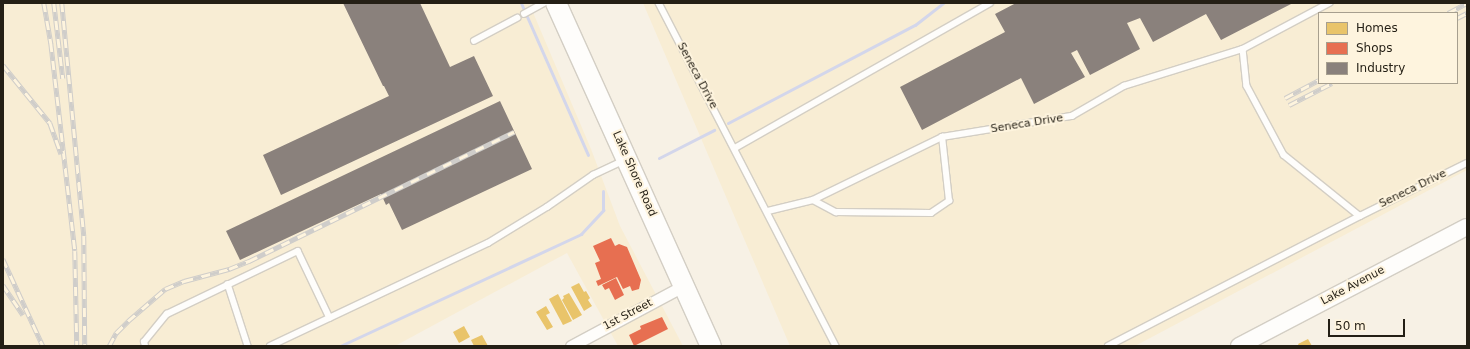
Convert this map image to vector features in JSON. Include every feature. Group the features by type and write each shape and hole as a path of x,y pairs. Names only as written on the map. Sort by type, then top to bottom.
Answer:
{"highway":[{"name":"Lake Shore Road","path":"556,3 685,285 711,346"}],"street":[{"name":"Lake Avenue","path":"1239,346 1467,227"},
{"name":"1st Street","path":"571,346 685,285"}],"lane":[{"path":"524,14 544,3"},
{"name":"Seneca Drive","path":"659,3 836,346"},
{"path":"735,148 990,3"},
{"name":"Seneca Drive","path":"768,212 813,200 942,138 1072,116 1124,86 1243,50 1329,3"},
{"path":"474,41 517,18"},
{"path":"1243,50 1247,86 1284,155 1360,216"},
{"path":"813,200 836,212 930,213 949,201 942,138"},
{"path":"270,346 488,243 547,207 593,175 627,159"},
{"name":"Seneca Drive","path":"1108,346 1360,216 1467,163"},
{"path":"145,346 144,342 167,314 298,251 330,318"},
{"path":"228,284 248,346"}],"shaded area":[{"path":"3,3 529,3 591,149 620,226 683,346 618,346 567,253 395,346 3,346"},
{"path":"643,3 1467,3 1467,170 1135,346 790,346"}],"building: Homes":[{"path":"579,283 584,292 586,291 590,298 588,300 592,306 584,311 571,287"},
{"path":"569,293 582,315 573,320 562,300 564,298 563,296"},
{"path":"558,294 572,321 563,325 549,299"},
{"path":"546,306 550,313 546,315 553,327 547,330 536,312"},
{"path":"464,326 470,337 459,343 453,332"},
{"path":"482,335 488,346 474,346 471,340"},
{"path":"1308,339 1312,346 1299,346 1298,344"}],"building: Shops":[{"path":"611,238 615,246 619,244 627,247 641,280 639,289 632,291 630,286 623,289 617,277 598,286 596,281 601,279 595,263 600,261 593,246"},
{"path":"616,278 624,295 615,300 609,288 605,290 602,285"},
{"path":"662,317 668,329 634,346 629,335 641,329 640,326"}],"building: Industry":[{"path":"343,3 420,3 450,67 474,56 493,96 281,195 263,155 389,96"},
{"path":"1016,3 1293,3 1221,40 1206,14 1153,42 1140,18 1127,23 1140,49 1090,75 1077,50 1071,53 1085,77 1034,104 1021,78 922,130 900,87 1005,32 995,14"},
{"path":"500,101 532,169 402,230 389,203 386,205 381,194 240,260 226,231"}],"waterway":[{"path":"521,3 588,155"},
{"path":"728,123 915,25 943,3"},
{"path":"659,158 714,130"},
{"path":"340,346 581,234 603,210 603,191"}],"railway":[{"path":"44,3 51,43 75,251 77,346"},
{"path":"54,3 63,78"},
{"path":"62,3 84,236 85,346"},
{"path":"1450,12 1467,3"},
{"path":"1458,18 1467,13"},
{"path":"3,65 50,123 61,154"},
{"path":"1285,98 1318,81"},
{"path":"1289,105 1330,84"},
{"path":"109,346 116,333 165,289 184,281 229,269 249,261 514,132"},
{"path":"3,259 43,346"},
{"path":"3,285 23,315"}]}
